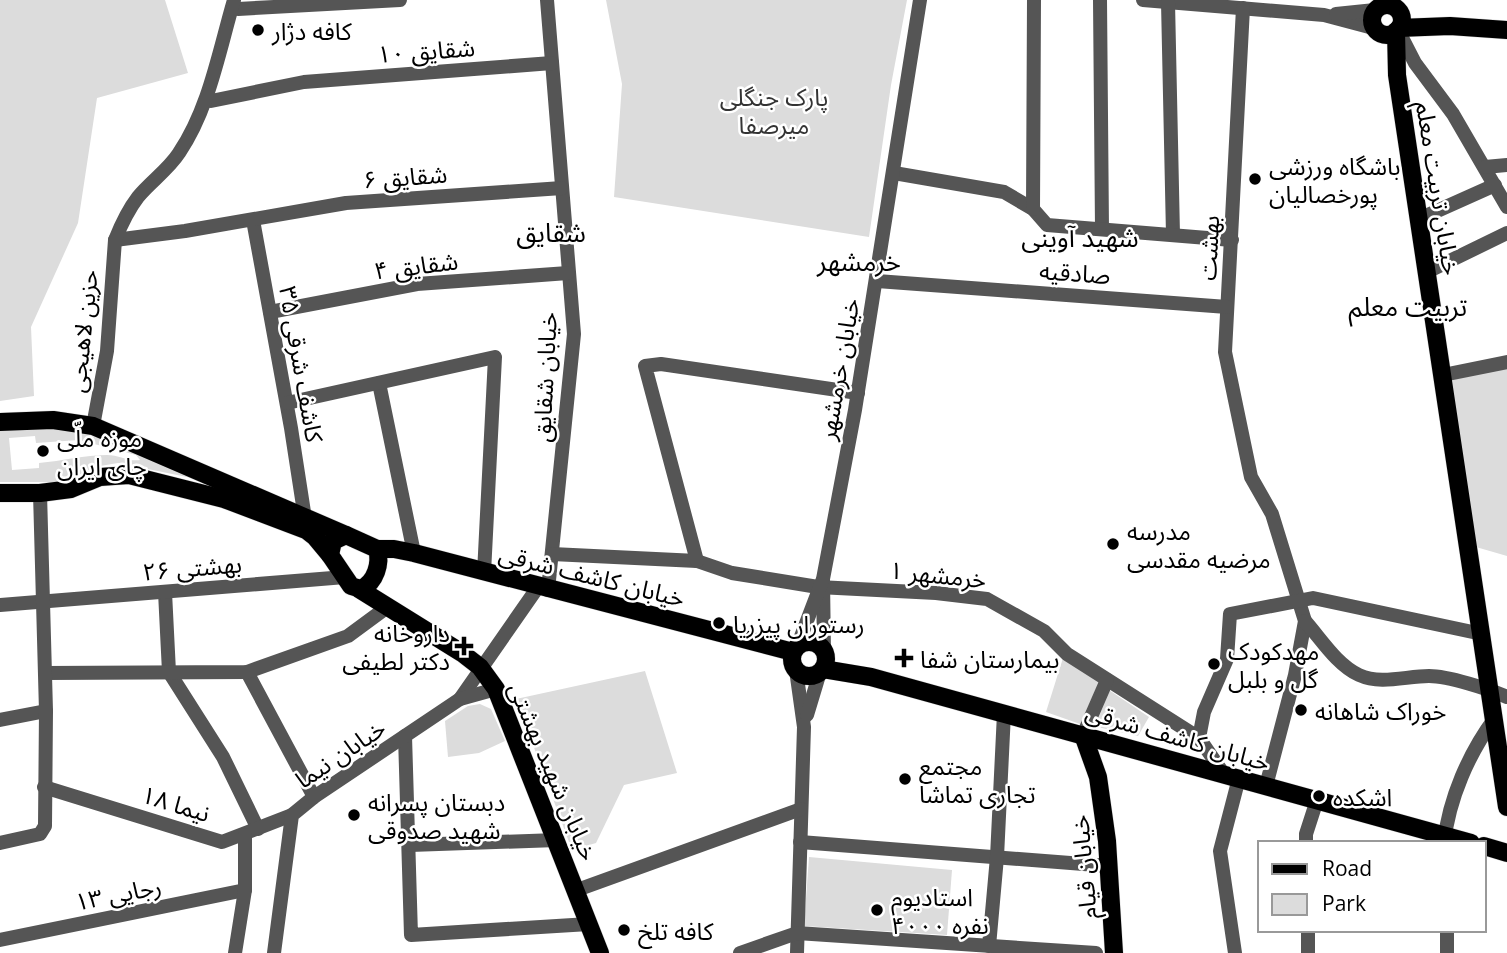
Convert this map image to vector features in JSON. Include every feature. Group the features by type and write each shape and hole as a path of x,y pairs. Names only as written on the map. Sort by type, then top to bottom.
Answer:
{"main road":[{"path":"1387,17 1450,26 1507,30"},
{"name":"خیابان تربیت معلم","path":"1387,17 1482,634 1499,694 1495,718 1507,807"},
{"path":"0,422 53,420 93,426 305,523 352,583 366,587 380,563 377,548 346,534 305,523 224,499 129,475 100,477 71,489 40,493 0,493"},
{"path":"330,555 333,541 346,534"},
{"name":"خیابان کاشف شرقی","path":"377,548 414,553 796,656"},
{"name":"خیابان شهید بهشتی","path":"352,583 386,608 462,653 480,667 496,689 600,953"},
{"path":"812,643 823,662 805,676 796,656 812,643"},
{"name":"خیابان کاشف شرقی","path":"823,662 1317,800 1444,839"},
{"name":"خیابان قیام","path":"1083,735 1098,777 1109,866 1114,953"},
{"path":"1098,777 1116,745"}],"street":[{"path":"238,3 400,0"},
{"name":"خیابان شقایق","path":"543,588 552,554 574,334 547,0"},
{"name":"خیابان خرمشهر","path":"822,585 877,281 920,0"},
{"path":"1033,209 1034,0"},
{"path":"1100,0 1102,229"},
{"path":"1143,0 1324,15 1387,17 1415,63 1453,114 1507,207"},
{"path":"1168,2 1173,235"},
{"name":"حزین لاهیجی","path":"115,240 139,204 183,159 201,130 238,3"},
{"name":"حزین لاهیجی","path":"93,426 107,351 115,240 138,197 178,155 192,130 238,3"},
{"name":"بهشت","path":"1242,8 1226,361 1248,463 1256,488 1272,514 1285,559 1295,581 1305,621"},
{"name":"شقایق ۱۰","path":"211,101 304,82 552,63"},
{"path":"1486,167 1507,165"},
{"path":"894,173 1004,192 1033,209 1047,225 1232,240"},
{"path":"1419,219 1495,185"},
{"name":"شقایق ۶","path":"115,240 346,204 562,188"},
{"name":"کاشف شرقی ۳۵","path":"253,220 287,404 305,523"},
{"path":"1427,272 1507,233"},
{"name":"شقایق ۴","path":"270,312 417,284 568,273"},
{"name":"صادقیه","path":"877,281 1227,307"},
{"path":"287,404 495,357 484,573"},
{"path":"1443,375 1507,362"},
{"path":"697,561 645,366 661,364 858,393"},
{"path":"379,383 414,553"},
{"path":"0,843 40,834 44,826 46,711 40,493"},
{"name":"خرمشهر ۱","path":"552,554 697,561 732,573 822,585 987,599 1044,631 1067,654 1199,738"},
{"name":"بهشتی ۲۶","path":"0,605 165,592 352,583"},
{"path":"797,953 804,727 796,656 822,585"},
{"path":"804,727 823,662 822,585"},
{"name":"خیابان نیما","path":"460,699 480,667 543,588"},
{"path":"165,592 169,672 223,757 252,832 234,953"},
{"path":"1235,953 1220,851 1231,776 1199,738 1203,712 1227,659 1230,614 1313,597 1482,634"},
{"path":"45,673 247,672 348,636 386,608"},
{"path":"1305,621 1347,667 1360,676 1380,680 1432,676 1499,694"},
{"path":"1266,786 1295,675 1305,621"},
{"path":"247,672 314,797"},
{"path":"1083,735 1107,680"},
{"name":"خیابان نیما","path":"274,953 292,815 314,797 460,699 496,689"},
{"path":"0,720 46,711"},
{"path":"1180,725 1203,712"},
{"path":"989,946 997,857 1004,713"},
{"path":"1444,839 1456,793 1476,743 1495,718"},
{"path":"405,736 411,935 589,924"},
{"name":"نیما ۱۸","path":"44,787 222,842 292,815"},
{"path":"1306,841 1317,800"},
{"path":"577,890 801,809"},
{"path":"410,845 557,840"},
{"path":"800,842 1109,866"},
{"name":"رجایی ۱۳","path":"0,940 245,890"},
{"path":"1308,932 1308,953"},
{"path":"1447,932 1447,953"},
{"path":"740,953 797,933 1096,953"}],"green space":[{"path":"0,0 165,0 188,73 97,98 78,223 31,327 34,396 0,401"},
{"name":"پارک جنگلی میرصفا","path":"606,0 907,0 891,85 869,237 614,197 622,84"},
{"path":"1507,365 1507,556 1476,547 1450,376"},
{"path":"48,425 68,429 124,448 197,479 118,463 100,466 62,482 0,482 0,430","holes":["35,436 36,443 79,440 136,455 140,460 99,455 39,463 39,468 12,470 9,438"]},
{"path":"1063,658 1099,682 1080,724 1046,712"},
{"path":"645,671 677,773 624,785 596,843 572,850 516,699"},
{"path":"1109,690 1149,717 1138,736 1093,726"},
{"path":"480,704 491,709 505,741 479,753 448,757 445,721 468,706"},
{"name":"استادیوم ۴۰۰۰ نفره","path":"809,857 952,870 947,935 804,926"}],"place":[{"name":"کافه دژار","path":"258,30"},
{"name":"باشگاه ورزشی پورخصالیان","path":"1255,179"},
{"name":"موزه ملّی چای ایران","path":"43,451"},
{"name":"مدرسه مرضیه مقدسی","path":"1113,544"},
{"name":"رستوران پیزریا","path":"719,623"},
{"name":"داروخانه دکتر لطیفی","path":"464,646"},
{"name":"بیمارستان شفا","path":"904,658"},
{"name":"مهدکودک گل و بلبل","path":"1214,664"},
{"name":"خوراک شاهانه","path":"1301,710"},
{"name":"مجتمع تجاری تماشا","path":"905,779"},
{"name":"اشکده","path":"1319,796"},
{"name":"دبستان پسرانه شهید صدوقی","path":"354,815"},
{"name":"استادیوم ۴۰۰۰ نفره","path":"877,910"},
{"name":"کافه تلخ","path":"624,930"}],"district":[{"name":"شقایق","path":"551,232"},
{"name":"شهید آوینی","path":"1080,237"},
{"name":"خرمشهر","path":"859,261"},
{"name":"تربیت معلم","path":"1408,306"}]}
